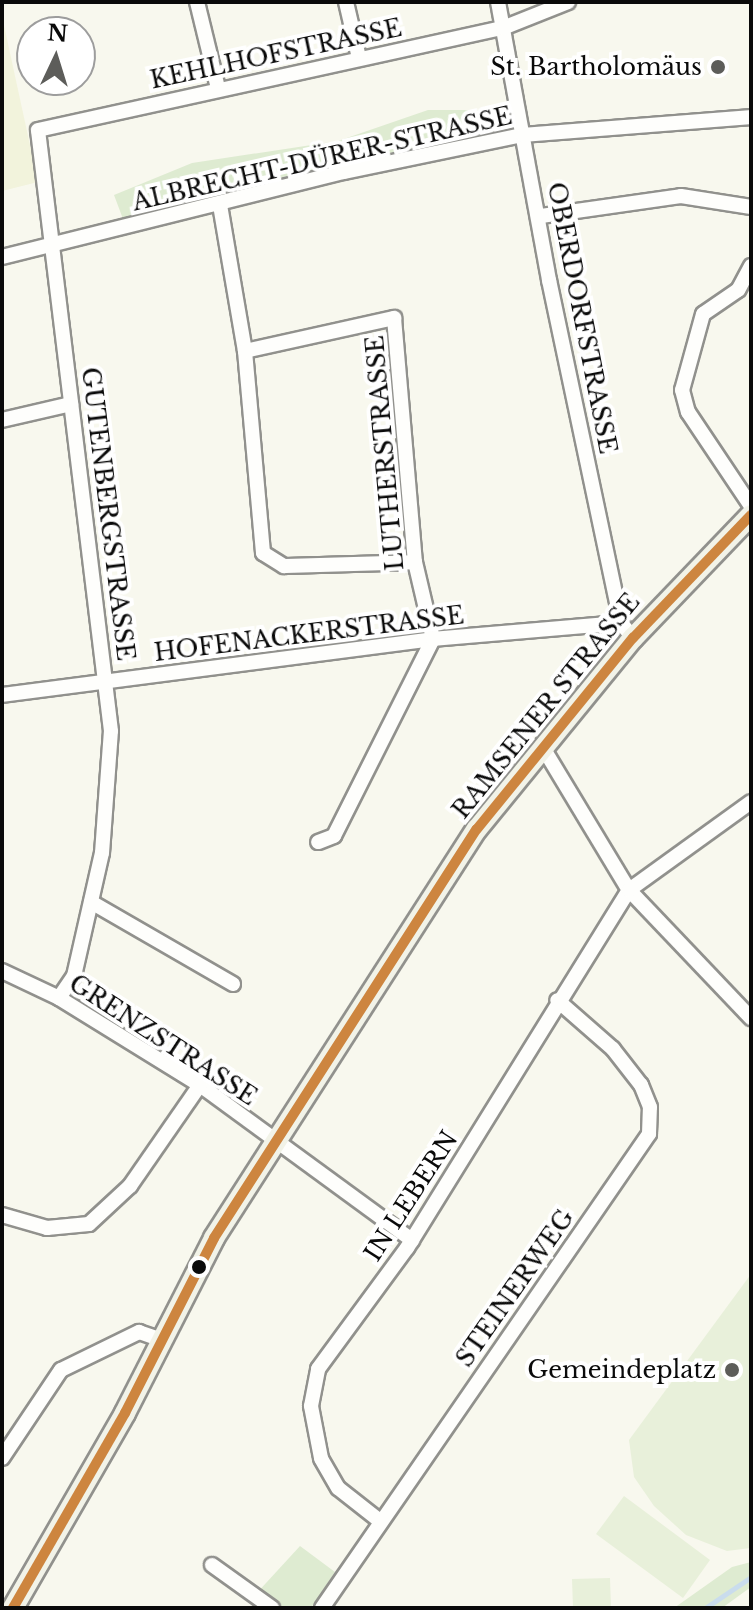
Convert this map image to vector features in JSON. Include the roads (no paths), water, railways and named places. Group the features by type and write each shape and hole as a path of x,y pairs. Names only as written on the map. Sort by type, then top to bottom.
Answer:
{"main road":[{"name":"RAMSENER STRASSE","path":"13,1608 162,1340 214,1238 274,1139 477,829 627,630 751,515"}],"street":[{"path":"197,2 218,88"},
{"path":"346,2 359,58"},
{"name":"OBERDORFSTRASSE","path":"498,2 541,216 549,280 627,630"},
{"name":"KEHLHOFSTRASSE","path":"38,130 218,88 503,28 568,2"},
{"name":"ALBRECHT-DÜRER-STRASSE","path":"2,257 344,172 523,135 751,117"},
{"name":"GUTENBERGSTRASSE","path":"38,130 108,681 111,731 102,853 74,976 59,998"},
{"path":"541,216 681,196 751,207"},
{"path":"220,205 245,351 263,553 284,566 415,562"},
{"path":"751,266 738,290 703,314 682,390 688,412 751,506"},
{"name":"LUTHERSTRASSE","path":"245,351 394,318 415,562 433,639"},
{"path":"2,420 71,404"},
{"name":"HOFENACKERSTRASSE","path":"2,695 433,639 627,630"},
{"path":"318,842 334,836 433,639"},
{"path":"542,746 629,890 751,1018"},
{"path":"629,890 745,807 751,824"},
{"name":"IN LEBERN","path":"380,1521 330,1478 314,1436 312,1388 328,1353 412,1240 557,1000 629,890"},
{"path":"91,902 233,984"},
{"name":"GRENZSTRASSE","path":"2,971 59,998 200,1085 412,1240"},
{"name":"STEINERWEG","path":"322,1608 649,1134 650,1107 641,1085 613,1049 557,1000"},
{"path":"2,1215 47,1228 89,1224 130,1186 200,1085"},
{"path":"2,1458 61,1370 139,1332 162,1340"},
{"path":"212,1565 272,1608"}],"waterway":[{"path":"705,1608 751,1577"}],"place":[{"name":"St. Bartholomäus","path":"718,67"},
{"name":"Gemeindeplatz","path":"732,1370"}]}
